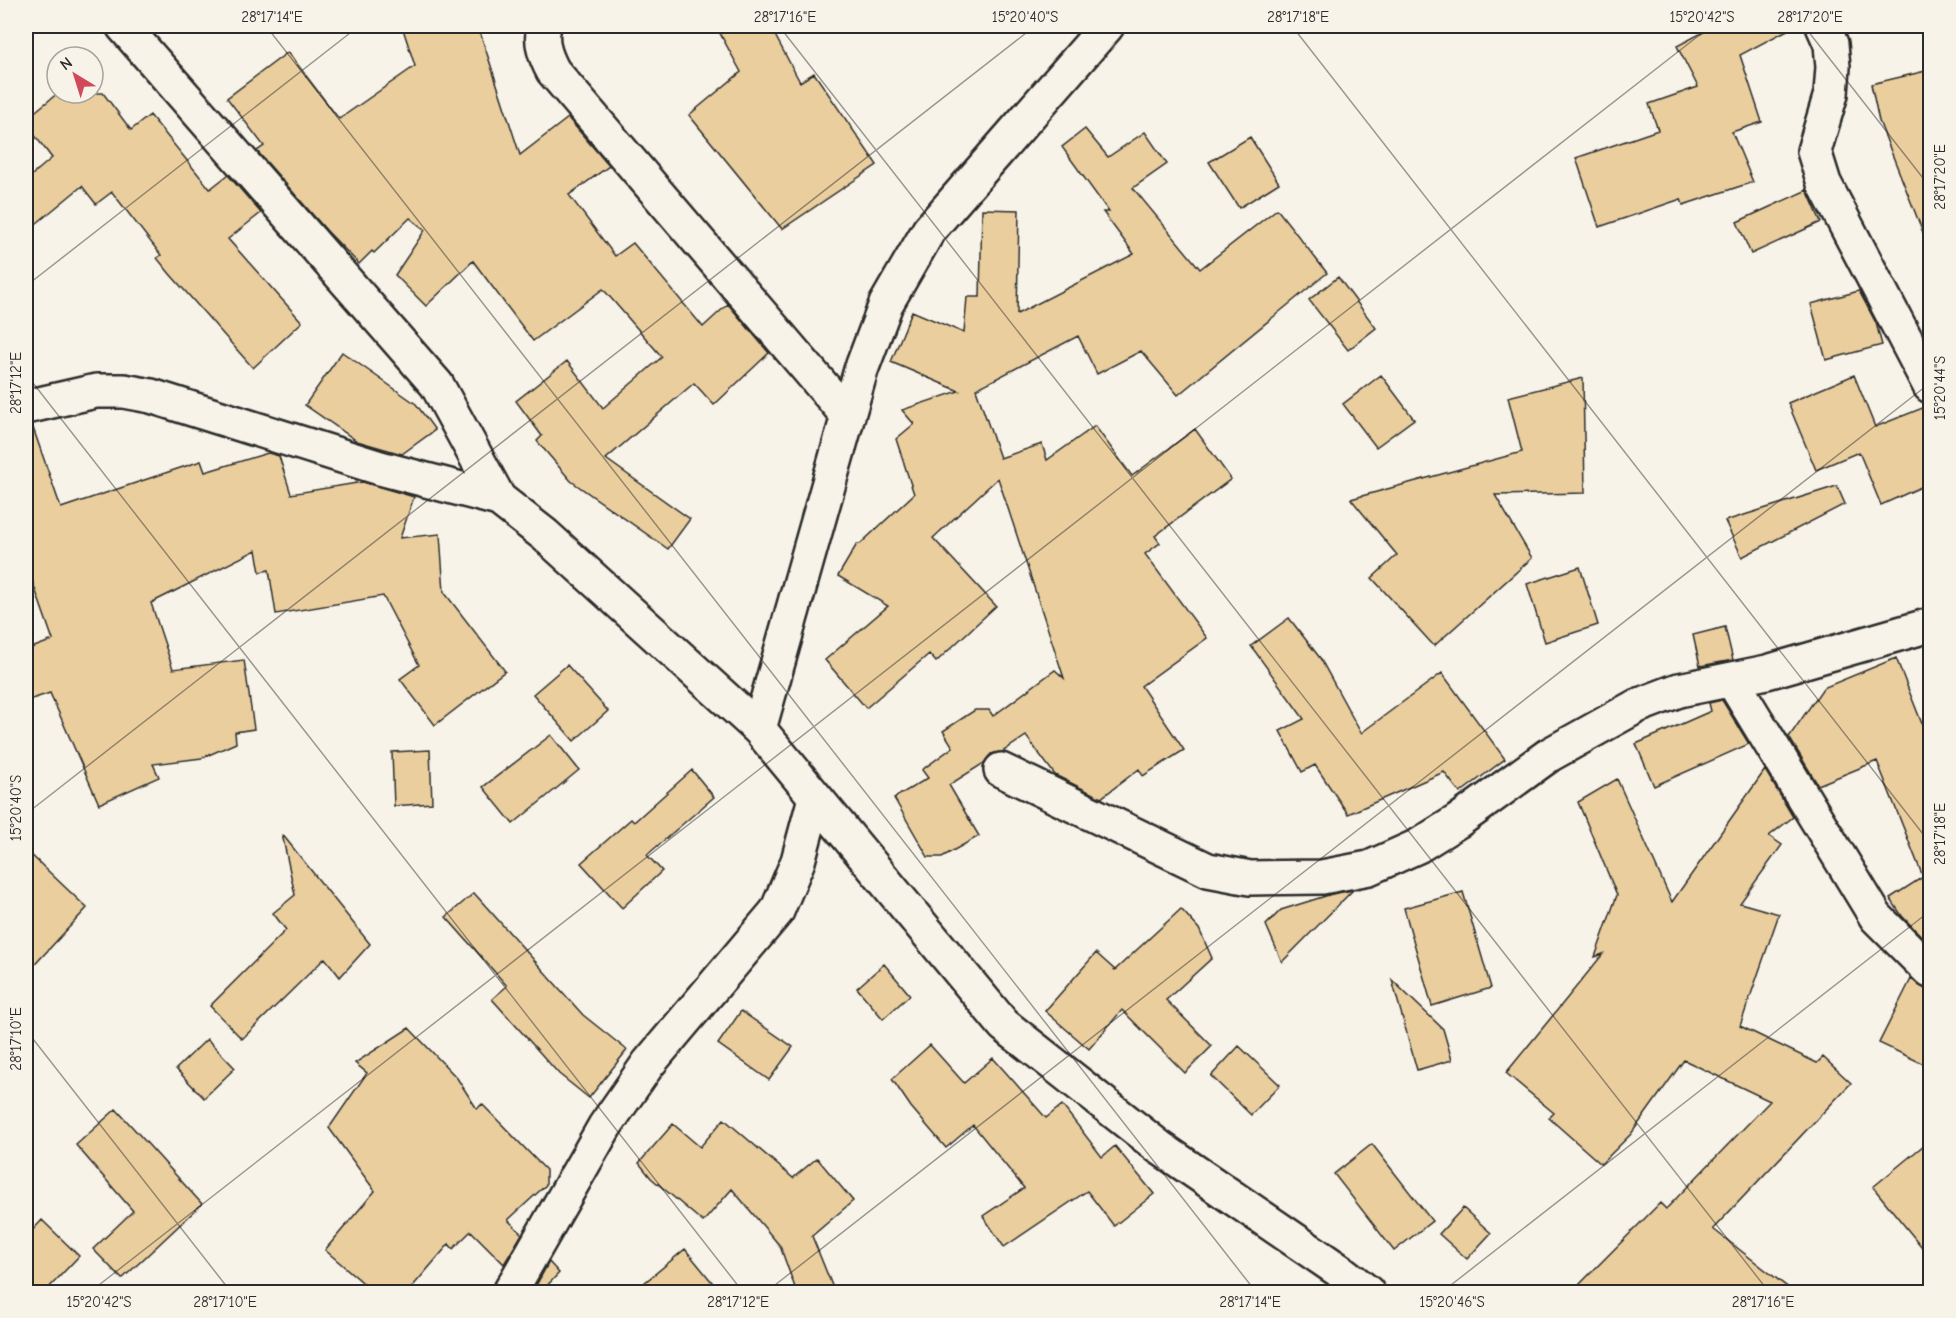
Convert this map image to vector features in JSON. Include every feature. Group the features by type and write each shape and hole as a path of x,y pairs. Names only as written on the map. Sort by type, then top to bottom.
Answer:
{"street":[{"path":"123,26 437,385 499,499 545,535 759,729 1004,1025 1159,1147 1340,1271 1367,1293"},
{"path":"544,26 544,54 553,70 848,416"},
{"path":"759,729 861,370 886,304 929,230 1107,26"},
{"path":"1823,26 1831,44 1833,67 1831,94 1814,151 1824,183 1930,386"},
{"path":"26,407 96,391 124,391 151,396 380,468 499,499"},
{"path":"1001,770 1208,870 1250,878 1322,877 1369,868 1418,846 1458,821 1549,755 1637,706 1679,690 1767,672 1930,625"},
{"path":"1732,680 1876,918 1930,971"},
{"path":"510,1293 611,1117 648,1064 777,911 798,861 814,798"}],"building":[{"path":"402,26 478,26 520,155 568,118 609,166 569,195 615,256 633,243 703,327 728,304 769,353 714,405 694,383 606,459 690,519 668,549 571,481 537,441 542,436 516,401 567,361 603,408 662,357 603,289 533,341 473,261 426,306 395,275 425,230 410,218 374,253 372,251 359,264 257,151 264,146 227,98 288,52 339,119 415,66"},
{"path":"716,26 770,26 800,82 814,73 877,165 782,229 689,115 741,72"},
{"path":"1715,26 1795,26 1740,55 1762,122 1732,132 1753,182 1683,205 1681,199 1599,227 1576,158 1658,130 1649,104 1698,87 1677,46"},
{"path":"1930,70 1930,245 1928,245 1879,121 1871,84"},
{"path":"105,96 131,130 150,115 210,189 228,175 261,213 228,239 302,322 253,368 157,258 161,255 112,192 96,204 82,186 26,232 26,180 52,158 26,124 26,119 45,104 105,105"},
{"path":"1085,129 1108,157 1145,132 1167,164 1133,188 1200,269 1277,209 1327,273 1178,395 1141,351 1097,374 1078,336 976,389 1000,458 1042,444 1047,460 1095,426 1132,476 1195,429 1231,479 1155,536 1160,543 1145,554 1207,638 1141,686 1184,750 1143,776 1139,769 1101,798 1055,775 1026,736 1002,752 991,754 984,763 949,785 979,836 942,857 928,857 894,798 928,778 922,770 953,747 943,731 975,710 989,710 993,716 1055,670 1064,678 998,478 933,538 996,606 936,662 929,654 866,708 825,660 888,606 838,576 857,544 860,544 914,494 896,439 914,424 902,410 959,391 891,362 912,311 964,333 967,297 980,297 982,209 1019,210 1017,314 1134,254 1103,212 1109,212 1062,147"},
{"path":"1250,137 1279,183 1239,208 1209,162"},
{"path":"1807,190 1821,222 1751,254 1737,222"},
{"path":"1338,277 1376,328 1348,350 1309,300"},
{"path":"1859,291 1876,323 1882,345 1826,360 1811,304"},
{"path":"342,352 416,404 435,430 402,454 357,441 305,405"},
{"path":"1381,375 1414,419 1376,447 1343,404"},
{"path":"1854,375 1875,427 1930,405 1930,483 1881,505 1859,452 1816,470 1788,403"},
{"path":"1583,378 1585,493 1495,495 1532,558 1434,646 1372,578 1397,555 1351,499 1522,452 1508,397"},
{"path":"26,425 32,425 61,508 201,461 205,472 268,453 279,456 291,494 363,482 414,497 400,538 440,534 444,592 505,671 435,725 400,679 419,665 383,596 276,614 269,570 260,572 256,550 151,603 173,669 244,660 254,729 235,732 236,743 202,758 153,764 159,777 99,804 50,693 26,701 26,650 53,640 26,563"},
{"path":"1837,486 1845,504 1742,557 1725,521"},
{"path":"1580,567 1598,625 1545,642 1527,584"},
{"path":"1289,618 1320,658 1361,733 1442,673 1505,759 1460,793 1444,772 1348,814 1315,765 1302,772 1280,731 1304,719 1251,646"},
{"path":"1725,627 1733,660 1700,666 1693,635"},
{"path":"1896,658 1930,744 1930,945 1902,916 1890,898 1923,877 1877,761 1818,785 1789,737 1823,688"},
{"path":"567,665 608,711 574,741 533,694"},
{"path":"1722,700 1749,744 1654,786 1636,744 1711,711 1709,703"},
{"path":"551,735 579,770 513,824 483,787"},
{"path":"430,750 432,803 394,806 392,752"},
{"path":"692,770 714,797 647,855 662,871 622,908 581,863 631,819 634,822"},
{"path":"1765,770 1793,817 1769,836 1782,845 1740,903 1779,914 1740,1026 1817,1063 1823,1057 1851,1083 1713,1229 1795,1293 1571,1293 1660,1203 1666,1209 1770,1101 1684,1060 1631,1134 1601,1164 1549,1118 1554,1113 1506,1073 1603,954 1595,957 1617,895 1578,802 1617,779 1672,902"},
{"path":"282,834 370,944 340,977 325,958 242,1039 210,1006 286,930 273,913 295,895"},
{"path":"26,850 87,908 26,974"},
{"path":"1353,890 1282,962 1266,925 1281,910"},
{"path":"1463,892 1491,988 1432,1006 1404,908"},
{"path":"474,893 583,1015 627,1050 589,1098 559,1074 492,999 507,986 446,917"},
{"path":"1181,909 1199,929 1212,958 1166,1000 1212,1046 1185,1073 1122,1010 1089,1049 1045,1011 1096,953 1115,970"},
{"path":"884,964 910,995 883,1019 857,988"},
{"path":"1911,979 1925,989 1930,989 1930,1067 1879,1043"},
{"path":"1392,980 1443,1029 1452,1060 1417,1070"},
{"path":"741,1011 793,1047 769,1080 718,1044"},
{"path":"409,1028 457,1078 477,1109 482,1104 546,1170 546,1185 508,1220 522,1234 504,1264 471,1231 453,1249 449,1244 407,1293 375,1293 325,1250 375,1191 329,1128 367,1073 355,1063"},
{"path":"207,1039 235,1068 204,1098 176,1069"},
{"path":"930,1045 964,1083 993,1058 1046,1118 1062,1105 1102,1157 1115,1146 1154,1194 1114,1226 1087,1191 1004,1247 983,1216 1024,1188 973,1125 946,1148 911,1107 892,1079"},
{"path":"1239,1046 1280,1085 1251,1115 1211,1076"},
{"path":"116,1109 202,1204 122,1279 93,1249 133,1211 76,1145"},
{"path":"724,1119 793,1178 817,1158 853,1201 812,1236 835,1293 797,1293 780,1246 732,1189 703,1222 651,1178 639,1163 673,1124 700,1147"},
{"path":"1930,1140 1930,1257 1873,1187"},
{"path":"1372,1144 1432,1221 1394,1251 1334,1174"},
{"path":"1463,1208 1491,1233 1467,1259 1439,1234"},
{"path":"42,1220 79,1256 44,1293 26,1293 26,1237"},
{"path":"685,1249 721,1293 632,1293"},
{"path":"549,1262 559,1273 540,1293 532,1293"}]}
